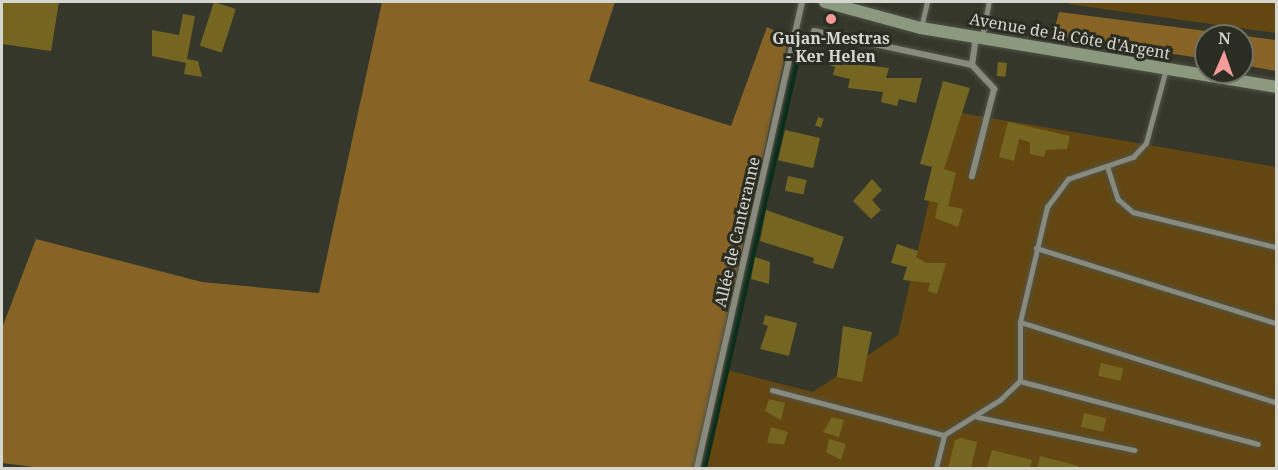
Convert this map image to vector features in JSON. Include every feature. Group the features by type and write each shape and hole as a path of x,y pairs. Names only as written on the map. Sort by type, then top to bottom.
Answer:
{"main road":[{"name":"Avenue de la Côte d'Argent","path":"825,2 921,28 1276,87"}],"street":[{"name":"Allée de Canteranne","path":"697,468 802,2"},
{"path":"814,32 972,65 994,89 972,176"},
{"path":"972,65 979,38"}],"lane":[{"path":"921,28 927,2"},
{"path":"979,38 989,2"},
{"path":"772,390 944,435 978,417 1020,381 1020,322 1036,248 1057,190 1068,179 1108,168 1133,157 1146,143 1166,69"},
{"path":"1108,168 1118,199 1133,212 1276,247"},
{"path":"1036,248 1276,323"},
{"path":"1020,322 1276,402"},
{"path":"1020,381 1258,444"},
{"path":"978,417 1135,450"},
{"path":"936,468 944,435"}],"shaded area":[{"path":"382,2 615,2 589,81 731,126 767,27 789,38 694,468 42,468 2,463 2,328 36,239 202,282 319,293"},
{"path":"1069,2 1276,2 1276,33 1254,30 1254,24 1211,24 1068,4"},
{"path":"1059,12 1194,29 1194,57 1053,35"},
{"path":"1254,37 1276,40 1276,71 1254,67"},
{"path":"950,111 1276,167 1276,468 660,468 688,360 813,392 898,335"}],"building":[{"path":"2,2 59,2 51,51 2,44"},
{"path":"214,2 236,9 222,53 200,46"},
{"path":"183,14 195,16 187,59 198,61 202,77 184,74 186,63 152,56 152,30 179,35"},
{"path":"830,49 856,55 854,64 889,68 886,78 922,78 916,103 899,99 897,106 881,102 883,92 848,88 850,79 833,75 835,67 827,64"},
{"path":"998,62 1007,63 1005,77 997,76"},
{"path":"943,81 970,88 944,169 956,173 948,206 963,209 958,227 935,218 938,203 924,200 932,167 920,164"},
{"path":"818,117 824,119 821,127 815,126"},
{"path":"1008,122 1070,136 1067,149 1046,150 1044,157 1030,154 1030,142 1019,139 1014,161 999,157"},
{"path":"785,130 820,138 813,168 778,160"},
{"path":"788,176 807,180 803,195 785,191"},
{"path":"872,179 882,190 872,200 881,210 871,219 853,201"},
{"path":"766,210 844,237 833,269 813,263 814,258 760,241"},
{"path":"897,244 918,251 916,257 926,263 946,263 937,294 928,291 930,283 903,280 907,267 891,263"},
{"path":"755,257 770,262 769,284 751,279"},
{"path":"765,315 797,323 789,356 760,349 768,326 763,324"},
{"path":"843,326 872,332 862,382 837,377"},
{"path":"1101,363 1123,368 1120,381 1098,376"},
{"path":"769,399 785,403 781,420 765,411"},
{"path":"1084,413 1106,418 1103,432 1081,427"},
{"path":"832,417 844,420 839,437 823,432"},
{"path":"771,427 788,432 784,444 767,443"},
{"path":"961,438 977,442 971,468 948,468 955,440"},
{"path":"829,439 846,444 841,460 826,452"},
{"path":"992,450 1032,460 1030,468 987,468"},
{"path":"1040,456 1079,466 1078,468 1037,468"}],"waterway":[{"path":"704,468 801,42"}],"place":[{"name":"Gujan-Mestras - Ker Helen","path":"831,19"}]}
